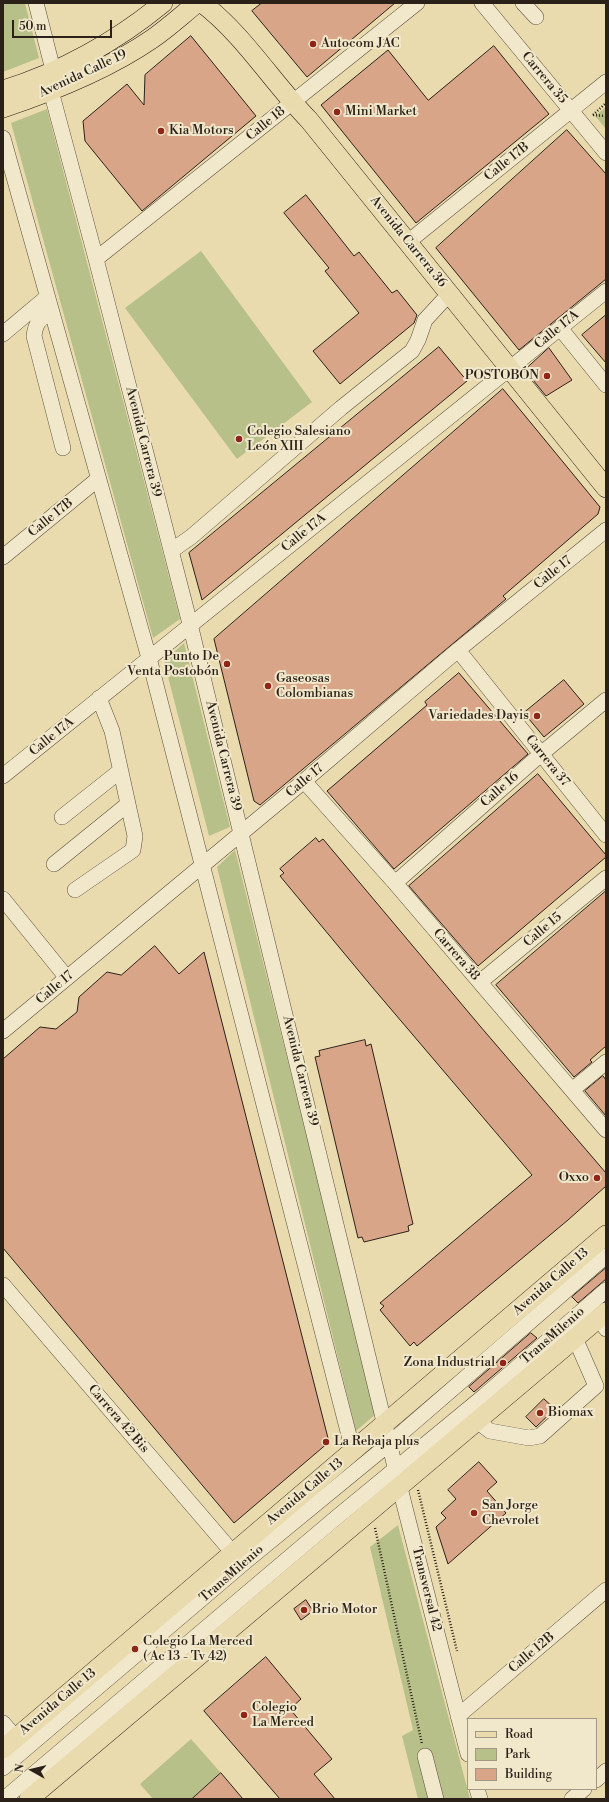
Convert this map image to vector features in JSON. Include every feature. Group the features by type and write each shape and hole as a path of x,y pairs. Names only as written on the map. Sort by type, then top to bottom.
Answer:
{"main road":[{"name":"Avenida Calle 19","path":"3,90 54,70 78,58 123,32 164,3"},
{"name":"Avenida Calle 19","path":"3,108 51,91 103,67 139,47 197,3"},
{"name":"Avenida Carrera 36","path":"202,3 231,29 292,103 309,120 606,488"},
{"name":"Avenida Calle 13","path":"7,1745 386,1424 606,1235"},
{"path":"29,1799 371,1511 398,1478 414,1475 575,1338 604,1320"}],"street":[{"path":"36,3 54,70"},
{"name":"Calle 18","path":"96,260 417,3"},
{"path":"523,3 536,17"},
{"name":"Carrera 35","path":"490,6 606,153"},
{"name":"Calle 17B","path":"408,242 606,82"},
{"name":"Avenida Carrera 39","path":"51,91 172,551 386,1424"},
{"path":"3,138 149,658 354,1451"},
{"name":"Calle 17A","path":"3,776 190,624 606,291"},
{"path":"172,551 191,537 341,408 412,351 418,340 425,320 450,293"},
{"path":"3,334 49,304"},
{"path":"49,304 36,325 34,336 63,448"},
{"path":"560,328 606,385"},
{"name":"Calle 17B","path":"3,557 98,479"},
{"name":"Calle 17","path":"3,1031 304,781 458,650 606,530"},
{"name":"Carrera 37","path":"458,650 606,835"},
{"path":"75,890 133,850 135,836 112,731 99,698"},
{"name":"Calle 16","path":"395,883 541,754 606,700"},
{"path":"62,817 120,771"},
{"name":"Carrera 38","path":"304,781 395,883 606,1130"},
{"path":"54,864 128,804"},
{"name":"Calle 15","path":"480,982 606,878"},
{"path":"3,899 67,978"},
{"path":"572,1090 606,1062"},
{"name":"TransMilenio","path":"3,1768 263,1547 390,1443 606,1256"},
{"name":"Carrera 42 Bis","path":"3,1285 233,1553"},
{"name":"TransMilenio","path":"4,1799 337,1517 398,1478 484,1396 606,1290"},
{"path":"477,1421 490,1431 534,1438 540,1436 601,1382 575,1338"},
{"name":"Transversal 42","path":"386,1424 398,1478 467,1750"},
{"name":"Calle 12B","path":"458,1716 606,1590"},
{"path":"3,1723 7,1745"},
{"path":"425,1756 436,1799"},
{"path":"597,1779 606,1771"},
{"path":"572,1799 583,1790"}],"path":[{"path":"606,103 592,115 606,116"},
{"path":"414,1475 458,1652"},
{"path":"371,1511 425,1756"}],"green space":[{"path":"3,3 25,3 39,58 3,72"},
{"path":"606,107 606,129 595,116"},
{"path":"47,109 180,619 153,638 11,123"},
{"path":"201,251 312,402 237,459 125,308"},
{"path":"184,643 230,827 209,836 164,661"},
{"path":"235,850 376,1414 356,1431 217,867"},
{"path":"398,1525 470,1799 418,1799 402,1736 413,1730 370,1547"},
{"path":"191,1739 221,1773 192,1799 153,1799 140,1784"}],"building":[{"name":"Autocom JAC","path":"262,3 395,3 307,77 252,11"},
{"name":"Kia Motors","path":"191,36 256,116 142,211 85,141 83,121 127,84 144,105 145,75"},
{"path":"494,46 549,114 416,223 321,105 388,50 428,100"},
{"path":"567,130 606,174 606,279 519,350 436,248"},
{"path":"306,195 354,256 359,252 392,293 397,290 417,315 414,323 340,384 313,351 359,313 325,271 329,268 284,213"},
{"path":"606,315 606,363 582,335"},
{"path":"439,347 467,381 202,600 189,553"},
{"name":"POSTOBÓN","path":"549,348 572,380 546,396 525,370"},
{"path":"503,389 600,507 598,514 503,596 506,599 260,805 254,801 214,639"},
{"path":"459,673 528,754 394,869 327,791 427,705 425,702"},
{"path":"564,680 584,704 544,737 524,713"},
{"path":"538,774 606,855 606,857 478,966 409,886"},
{"path":"316,838 319,842 323,839 606,1173 606,1186 568,1220 417,1346 414,1342 410,1346 380,1310 384,1306 380,1303 532,1175 280,876 284,873 280,869"},
{"path":"606,891 606,1046 590,1060 592,1062 574,1077 496,985"},
{"path":"155,946 179,974 204,952 329,1442 234,1523 3,1248 3,1059 40,1027 56,1029 77,1012 79,997 107,972 121,975"},
{"path":"365,1040 366,1046 371,1044 413,1224 408,1226 409,1231 364,1242 362,1237 358,1238 315,1057 320,1056 319,1051"},
{"path":"603,1076 606,1080 606,1116 585,1091"},
{"path":"606,1268 606,1279 578,1303 572,1297"},
{"name":"Zona Industrial","path":"531,1333 537,1338 474,1392 469,1387"},
{"name":"Biomax","path":"544,1399 555,1409 536,1427 526,1417"},
{"name":"San Jorge Chevrolet","path":"479,1462 497,1482 487,1491 506,1513 448,1564 436,1527 446,1518 441,1513 456,1499 448,1490"},
{"name":"Brio Motor","path":"306,1600 313,1611 301,1620 294,1609"},
{"path":"266,1657 301,1699 290,1709 332,1759 314,1774 335,1799 280,1799 204,1711"},
{"path":"221,1773 243,1799 192,1799"}],"place":[{"name":"Autocom JAC","path":"313,44"},
{"name":"Mini Market","path":"337,112"},
{"name":"Kia Motors","path":"161,131"},
{"name":"POSTOBÓN","path":"547,376"},
{"name":"Colegio Salesiano León XIII","path":"239,439"},
{"name":"Punto De Venta Postobón","path":"227,664"},
{"name":"Gaseosas Colombianas","path":"268,686"},
{"name":"Variedades Dayis","path":"537,716"},
{"name":"Oxxo","path":"597,1178"},
{"name":"Zona Industrial","path":"503,1363"},
{"name":"Biomax","path":"540,1413"},
{"name":"La Rebaja plus","path":"326,1442"},
{"name":"San Jorge Chevrolet","path":"474,1513"},
{"name":"Brio Motor","path":"304,1610"},
{"name":"Colegio La Merced ( Ac 13 - Tv 42)","path":"135,1649"},
{"name":"Colegio La Merced","path":"244,1715"}]}
